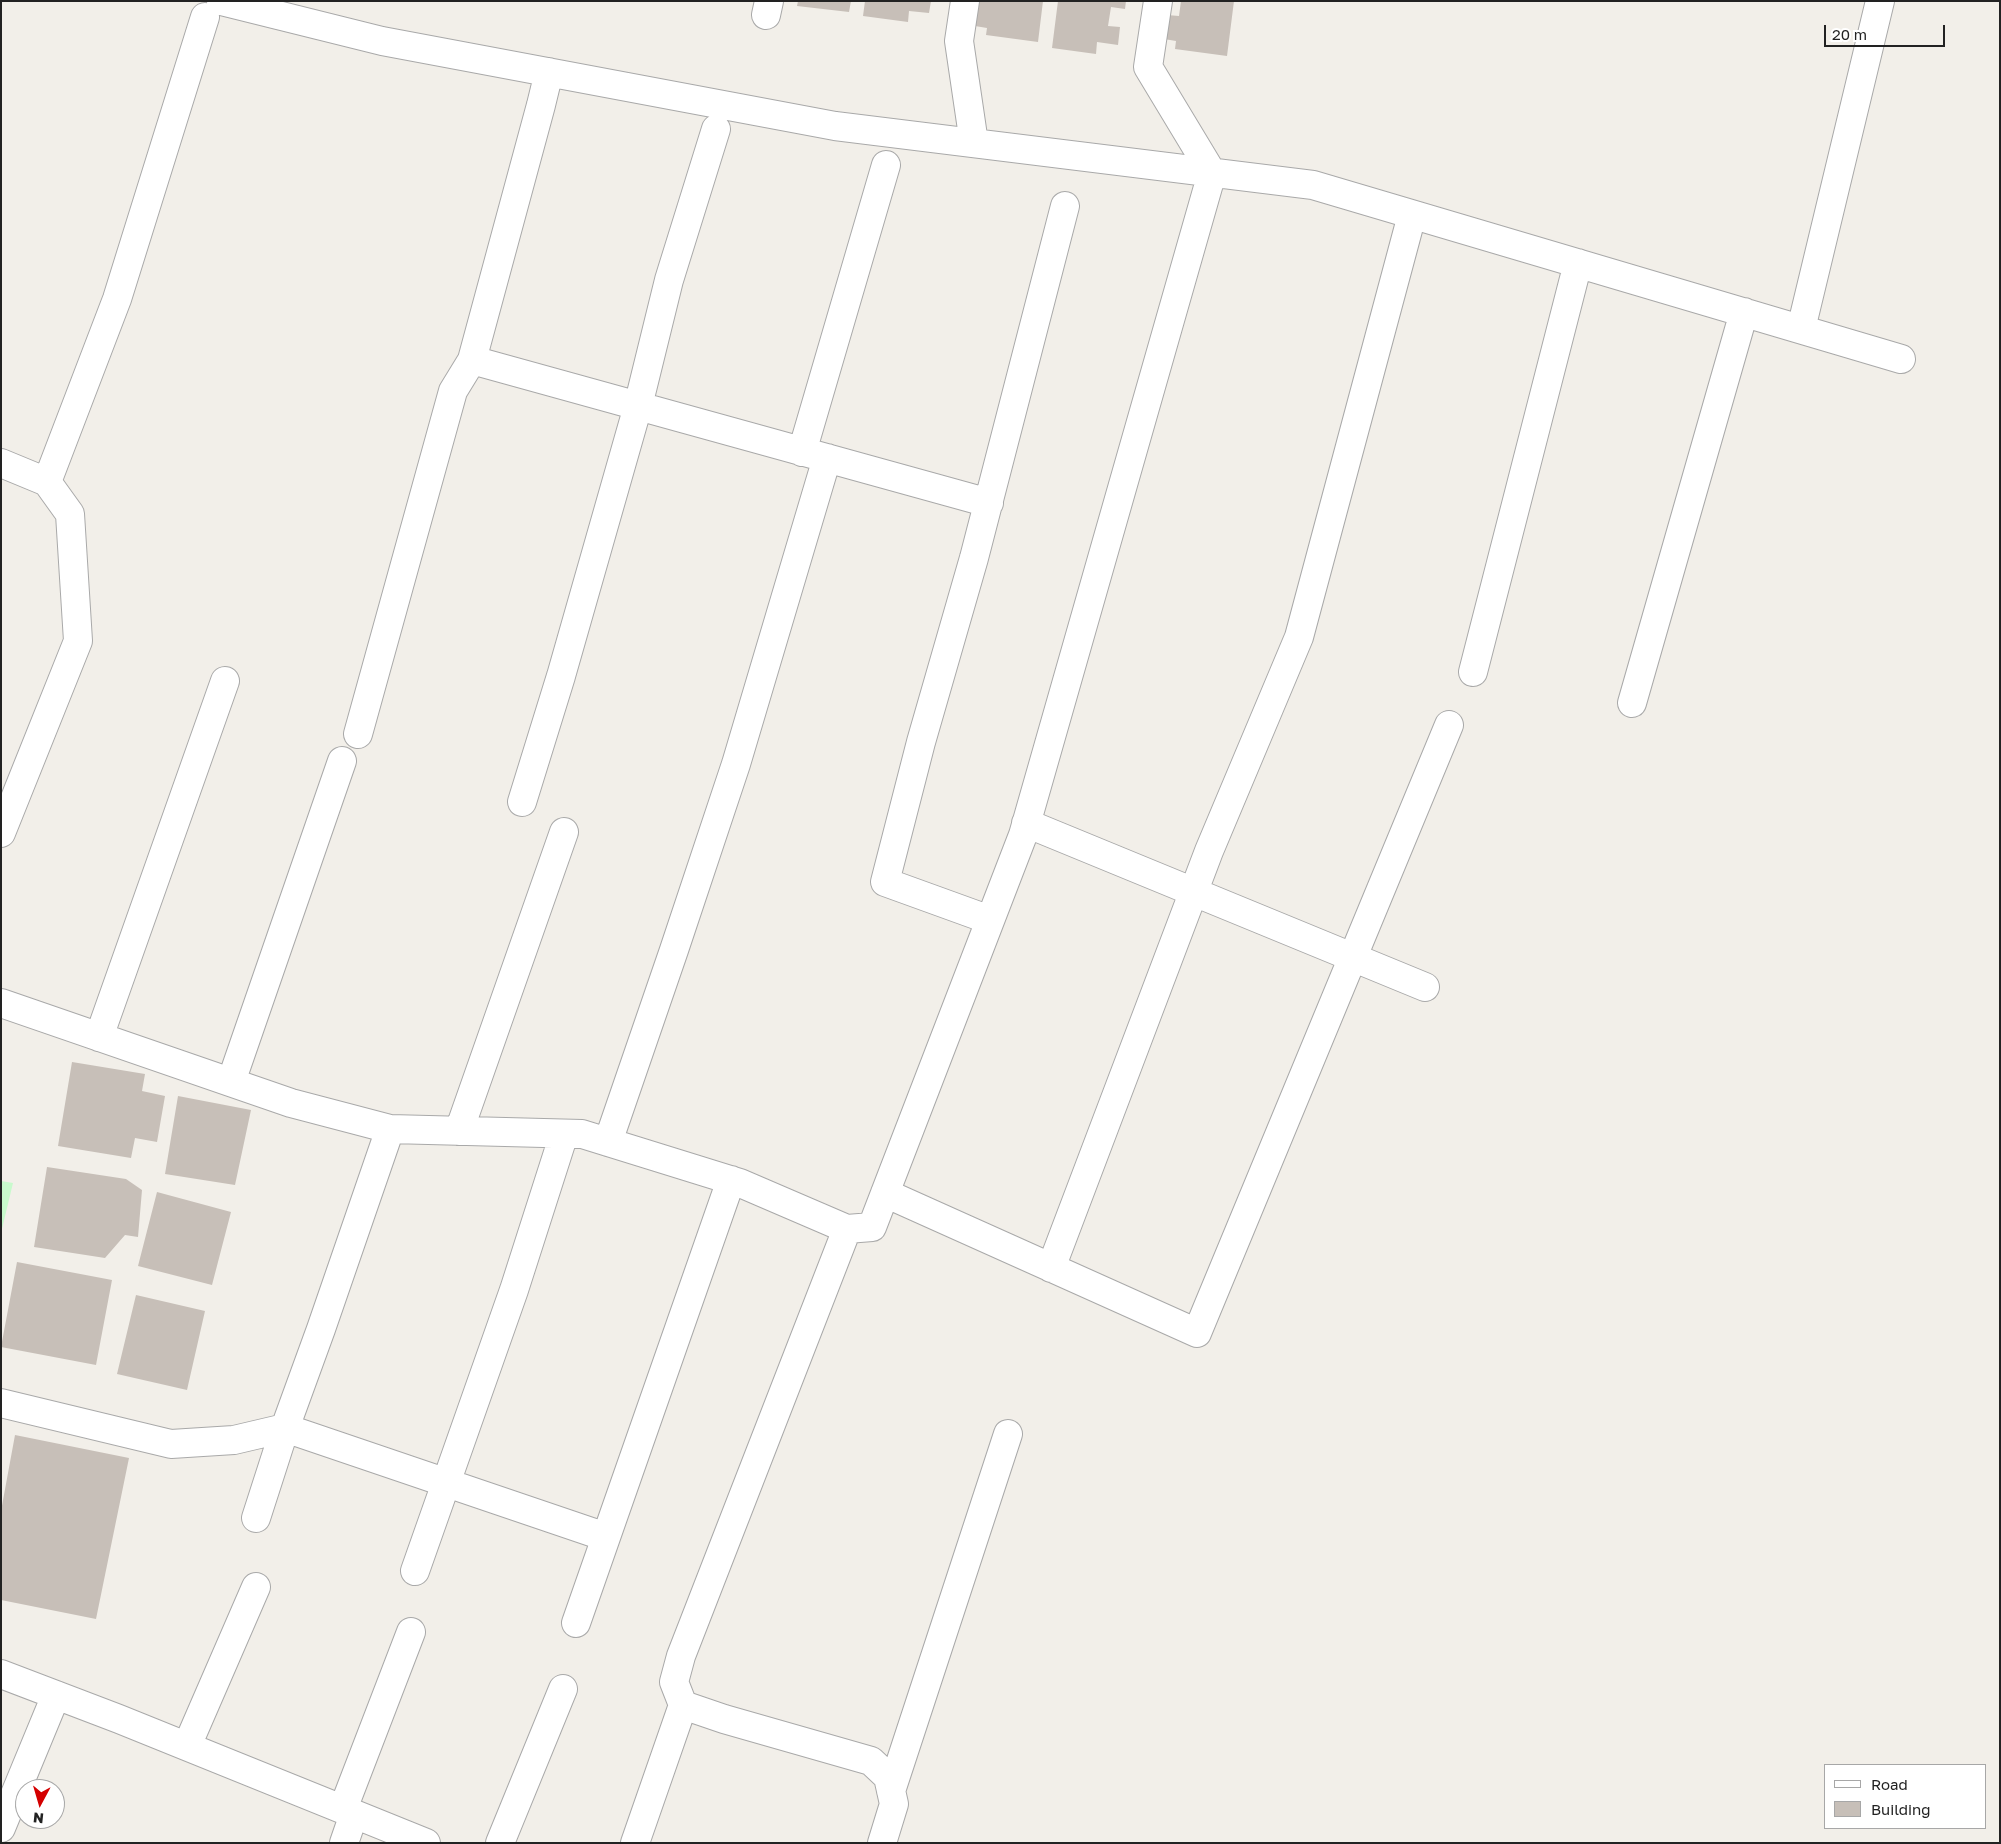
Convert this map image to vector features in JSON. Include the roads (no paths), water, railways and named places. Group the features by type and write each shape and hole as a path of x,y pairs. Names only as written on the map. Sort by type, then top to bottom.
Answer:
{"street":[{"path":"965,1 958,41 974,143"},
{"path":"1,1003 291,1103 390,1129 582,1134 731,1180 847,1229 872,1227 1026,823 1212,173 1148,67 1158,1"},
{"path":"1801,329 1880,1"},
{"path":"47,482 117,299 213,9 835,126 1313,186 1900,359"},
{"path":"358,734 453,391 472,360 549,72"},
{"path":"522,802 564,666 638,406 669,280 716,129"},
{"path":"608,1142 736,764 815,455 886,165"},
{"path":"990,920 885,882 989,503 1065,206"},
{"path":"1051,1268 1194,892 1299,637 1326,528 1412,215"},
{"path":"1473,672 1578,263"},
{"path":"1632,703 1744,312"},
{"path":"472,360 989,503"},
{"path":"1,463 47,482 70,514 78,641 1,833"},
{"path":"100,1037 224,681"},
{"path":"885,1193 1196,1333 1449,725"},
{"path":"231,1082 342,761"},
{"path":"1026,823 1425,987"},
{"path":"459,1131 564,832"},
{"path":"256,1518 285,1428 322,1329 390,1129"},
{"path":"415,1571 514,1290 564,1134"},
{"path":"576,1623 731,1180"},
{"path":"635,1843 683,1705 674,1682 682,1656 847,1229"},
{"path":"1,1403 171,1444 234,1440 285,1428 606,1537"},
{"path":"891,1791 1008,1434"},
{"path":"187,1746 256,1587"},
{"path":"344,1843 349,1812 411,1632"},
{"path":"1,1674 187,1746 426,1843"},
{"path":"500,1843 563,1689"},
{"path":"1,1828 56,1695"},
{"path":"683,1705 724,1719 871,1761 888,1777 894,1804 882,1843"}]}
